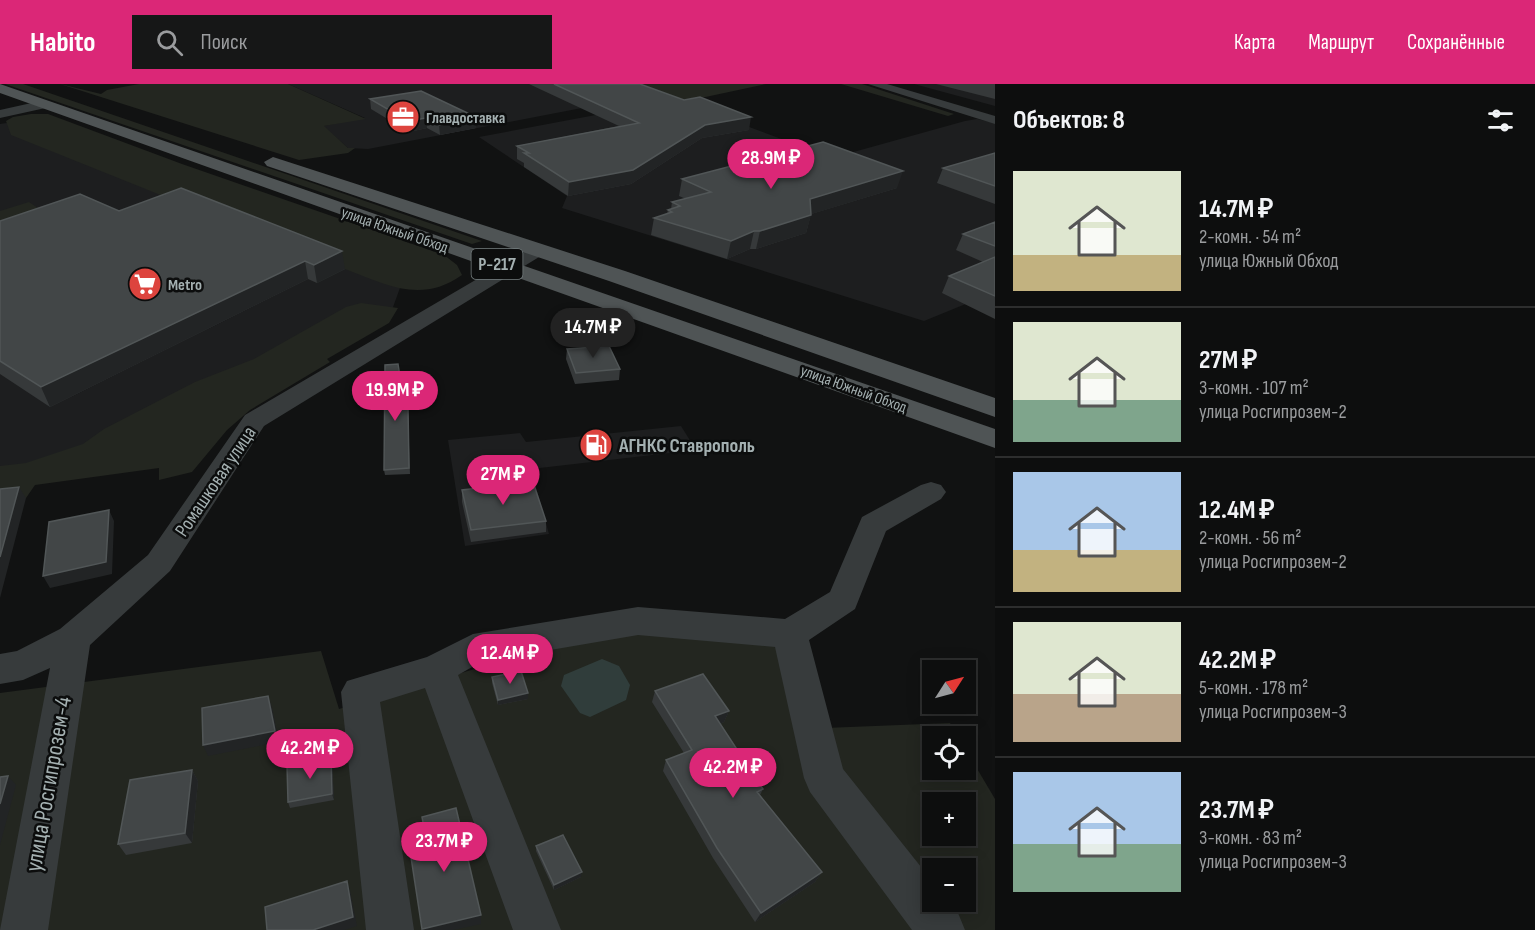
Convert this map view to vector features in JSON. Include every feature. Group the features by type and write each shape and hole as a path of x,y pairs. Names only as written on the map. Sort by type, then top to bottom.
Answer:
{"main road":[{"name":"улица Южный Обход","path":"0,88 41,94 537,250 995,408"},
{"name":"улица Южный Обход","path":"41,94 507,268 995,439"}],"street":[{"path":"874,84 995,120"},
{"path":"0,114 41,94"},
{"name":"Ромашковая улица","path":"0,669 23,665 73,639 159,563 254,421 537,250"},
{"path":"390,930 360,692 438,669 473,649 638,621 790,634 843,600 873,525 931,492"},
{"path":"790,634 825,778 941,930"},
{"name":"улица Росгипрозем-4","path":"24,930 73,639"},
{"path":"438,669 537,930"}],"shaded area":[{"path":"5,84 23,84 482,241 472,244"},
{"path":"60,84 101,94 107,90 139,84 288,84 366,119 324,126 348,148 355,148 348,153 299,160"},
{"path":"288,84 608,84 639,97 368,149 348,148 323,126 365,118"},
{"path":"608,84 766,84 682,102"},
{"path":"841,84 862,84 954,114 948,116"},
{"path":"914,84 995,84 995,106"},
{"path":"682,102 832,158 965,121 977,119 995,123 995,292 924,321 562,208 567,196 479,137 654,104"},
{"path":"48,114 182,164 444,255 457,265 462,275 447,284 432,289 418,290 404,289 375,281 11,135 6,121 13,117"},
{"path":"13,122 401,285 388,321 168,451 0,470 0,124"},
{"path":"29,202 54,219 0,239 0,211"},
{"path":"361,303 398,308 389,323 327,359 330,362 250,410 227,430 192,472 159,480 159,468 35,485 26,498 0,502 0,466 26,463 83,444 104,429 195,382 254,359 346,307"},
{"path":"681,426 696,450 531,469 549,534 465,546 448,440 520,433 526,442"},
{"path":"636,628 760,638 781,651 800,729 950,723 952,726 922,726 922,780 976,780 976,767 995,799 995,930 0,930 0,693 321,651 339,709 478,668"},
{"path":"602,659 619,666 630,685 626,700 590,717 580,713 561,686 564,675"}],"building":[{"path":"554,84 640,84 684,100 700,97 751,117 705,125 633,170 569,182 517,146 639,123"},
{"path":"421,91 476,117 439,125 426,118 408,121 370,99"},
{"path":"823,142 903,171 810,199 811,215 754,231 731,241 654,218 672,212 668,210 680,206 672,202 711,192 682,179"},
{"path":"995,153 995,186 943,168"},
{"path":"181,188 342,251 314,265 305,261 41,387 0,361 0,221 80,194 119,211"},
{"path":"995,222 995,246 963,234"},
{"path":"995,257 995,296 949,276"},
{"path":"609,346 620,369 576,373 567,349"},
{"path":"398,364 405,408 408,408 409,468 384,470 385,365"},
{"path":"533,482 546,521 471,530 462,490"},
{"path":"19,487 0,557 0,489"},
{"path":"109,510 106,562 43,576 49,522"},
{"path":"521,671 528,693 498,700 492,677"},
{"path":"703,674 729,711 715,716 763,789 757,792 822,872 761,913 717,848 666,760 692,750 655,691"},
{"path":"268,696 275,731 203,745 202,708"},
{"path":"331,757 332,794 288,802 287,765"},
{"path":"192,770 185,833 118,844 130,780"},
{"path":"8,776 0,804 0,777"},
{"path":"456,808 481,915 422,929 411,857 429,853 422,817"},
{"path":"563,835 582,872 554,885 536,846"},
{"path":"347,881 353,917 313,930 267,930 265,907"}],"place":[{"name":"Главдоставка","path":"403,117"},
{"name":"Metro","path":"145,284"},
{"name":"АГНКС Ставрополь","path":"596,445"}]}
